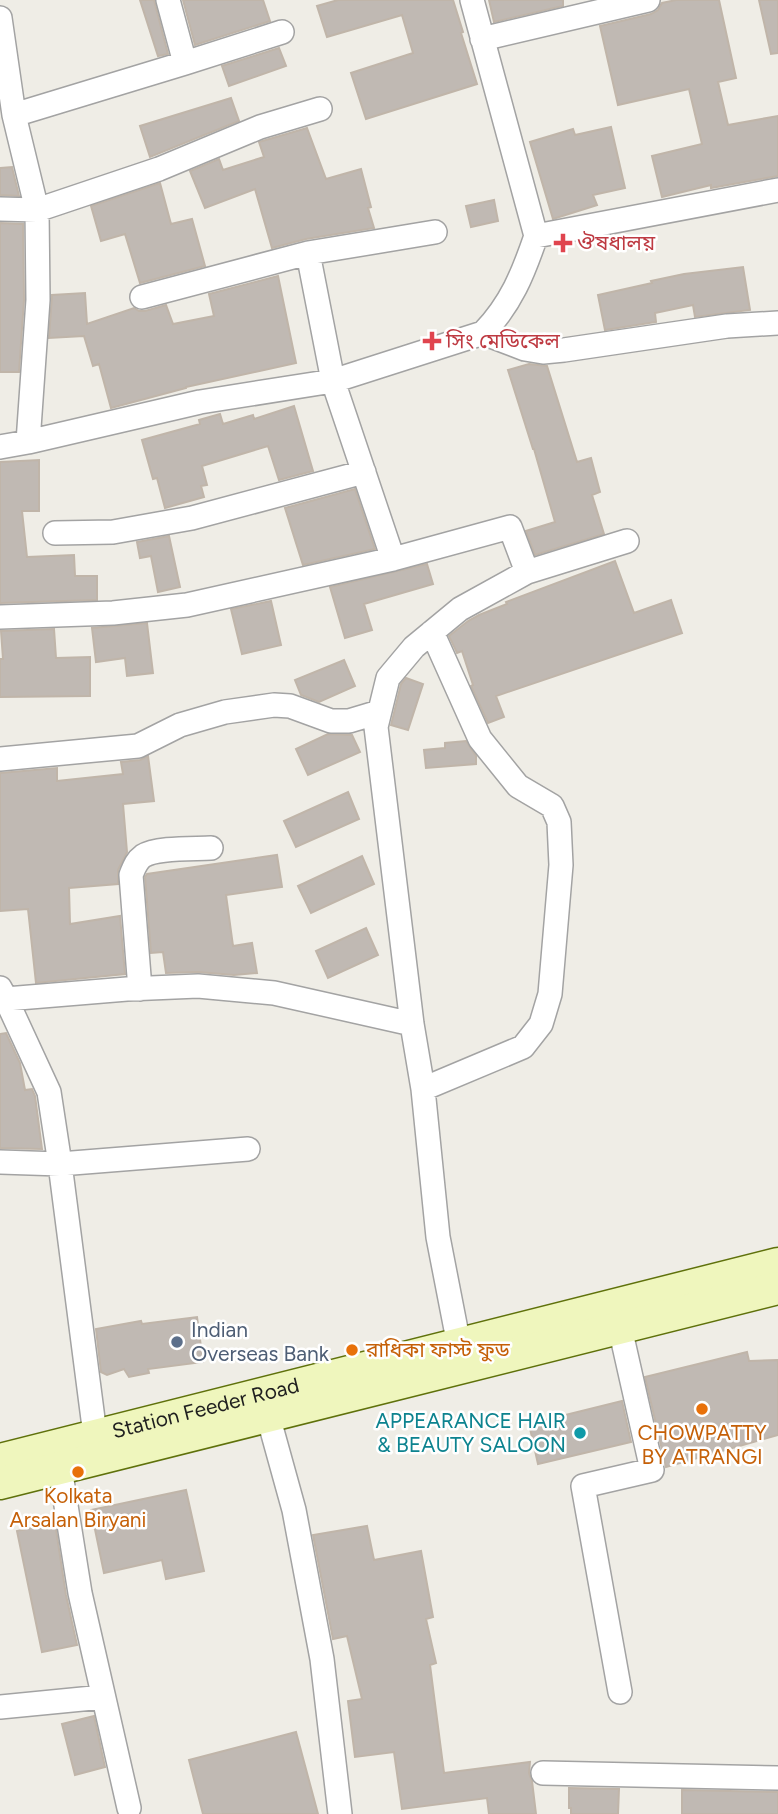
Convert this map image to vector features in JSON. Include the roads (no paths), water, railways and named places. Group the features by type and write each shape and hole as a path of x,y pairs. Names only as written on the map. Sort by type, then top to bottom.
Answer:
{"street":[{"path":"168,0 185,63"},
{"path":"0,447 200,402 333,381 483,333 506,307 524,273 536,236 472,0"},
{"path":"482,39 648,0"},
{"path":"0,18 15,115 37,210 38,300 28,442"},
{"path":"15,115 282,32"},
{"path":"0,209 37,210 159,169 260,127 320,109"},
{"path":"536,236 778,190"},
{"path":"142,297 308,253 435,232"},
{"path":"308,253 333,381 393,559"},
{"path":"483,333 525,349 543,352 727,326 778,323"},
{"path":"55,533 113,532 192,518 364,472"},
{"path":"0,617 113,613 187,605 393,559 510,527 527,572"},
{"path":"459,1345 438,1237 423,1089 411,1024 376,727 379,712 388,678 414,647 460,610 527,572 627,541"},
{"path":"423,1089 523,1047 541,1024 550,994 561,865 559,822 552,806 518,786 480,739 432,632"},
{"path":"0,759 138,746 180,725 225,712 275,705 290,706 331,721 349,721 379,712"},
{"path":"140,989 131,875 135,864 144,855 159,851 211,848"},
{"path":"96,1447 49,1092 3,994 198,986 274,993 411,1024"},
{"path":"0,1162 60,1164 248,1150"},
{"name":"Station Feeder Road","path":"0,1483 60,1468 96,1447 459,1345 778,1264"},
{"name":"Station Feeder Road","path":"0,1460 96,1447 268,1416 778,1288"},
{"path":"620,1328 652,1470 583,1486 620,1692"},
{"path":"268,1416 295,1510 321,1659 340,1814"},
{"path":"60,1468 80,1593 129,1808"},
{"path":"0,1707 103,1696"},
{"path":"542,1773 778,1778"}],"place":[{"name":"ঔষধালয়","path":"563,243"},
{"name":"সিং মেডিকেল","path":"432,341"},
{"name":"Indian Overseas Bank","path":"177,1342"},
{"name":"রাধিকা ফাস্ট ফুড","path":"352,1350"},
{"name":"CHOWPATTY BY ATRANGI","path":"702,1409"},
{"name":"APPEARANCE HAIR & BEAUTY SALOON","path":"580,1433"},
{"name":"Kolkata Arsalan Biryani","path":"78,1472"}]}
